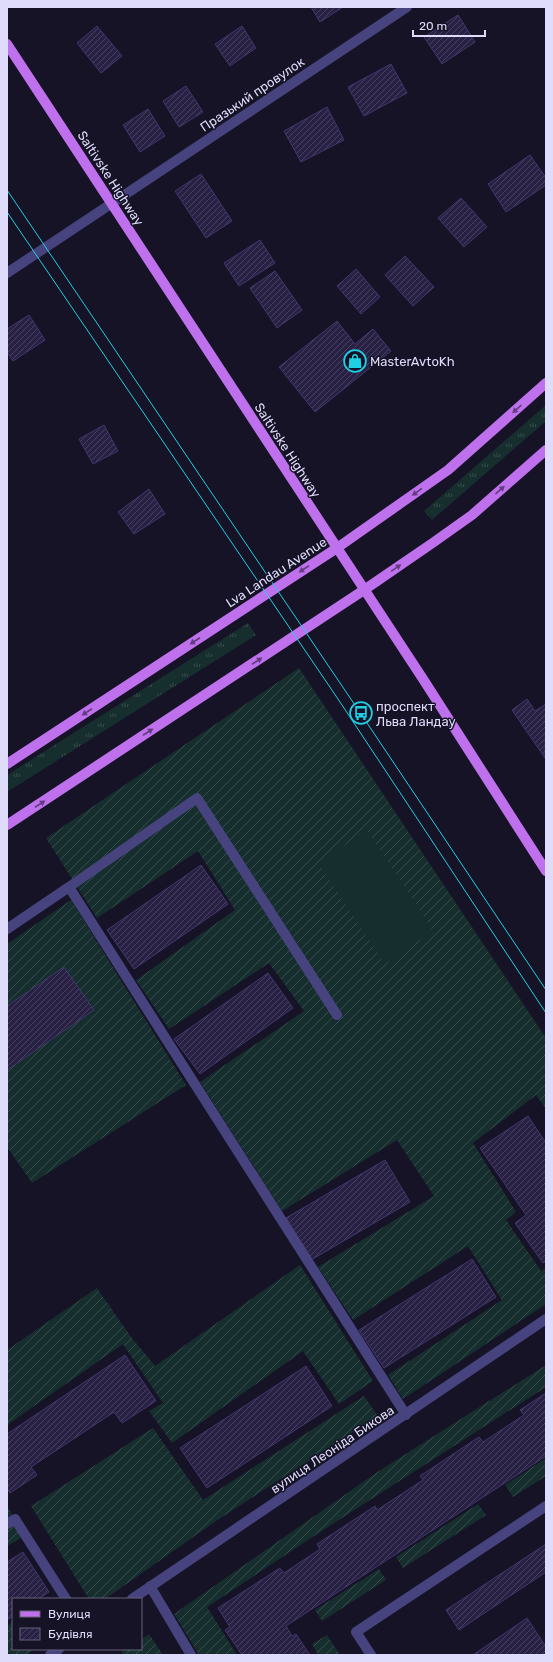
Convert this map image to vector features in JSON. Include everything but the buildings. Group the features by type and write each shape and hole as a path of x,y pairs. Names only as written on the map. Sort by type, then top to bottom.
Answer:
{"main road":[{"name":"Saltivske Highway","path":"7,44 337,548 546,871"},
{"name":"Lva Landau Avenue","path":"7,764 337,548 448,470 546,383"},
{"path":"7,825 364,590 472,515 546,450"}],"street":[{"name":"Празький провулок","path":"7,273 111,202 406,7"},
{"path":"7,929 197,798 337,1015"},
{"path":"70,887 406,1415"},
{"name":"вулиця Леоніда Бикова","path":"133,1598 546,1319"},
{"path":"371,1655 356,1632 546,1506"},
{"path":"7,1524 15,1519 65,1598"},
{"path":"150,1586 191,1655"}],"green space":[{"path":"546,405 546,421 432,520 424,511"},
{"path":"248,623 256,635 7,792 7,775"},
{"path":"299,668 546,1038 546,1109 536,1095 473,1143 516,1212 506,1220 541,1271 546,1268 546,1304 403,1399 388,1375 502,1300 468,1246 353,1320 318,1267 434,1196 397,1140 282,1211 200,1082 304,1011 269,963 169,1029 136,980 235,910 198,851 97,918 46,838"},
{"path":"367,830 433,931 385,964 318,863"},
{"path":"71,900 186,1085 32,1183 7,1147 7,944"},
{"path":"300,1265 373,1381 339,1404 303,1351 172,1443 149,1411 163,1403 123,1344 7,1425 7,1350 97,1288 131,1337 155,1366"},
{"path":"546,1365 546,1387 317,1534 207,1607 237,1655 199,1655 174,1614 376,1473"},
{"path":"364,1396 378,1416 216,1521 106,1598 88,1598 31,1506 153,1428 203,1500"},
{"path":"546,1458 546,1476 513,1497 505,1485"},
{"path":"478,1504 486,1515 403,1568 396,1557"},
{"path":"7,1505 23,1537 7,1546"},
{"path":"379,1569 386,1580 322,1621 315,1610"},
{"path":"12,1623 12,1650 34,1650 26,1655 7,1655 7,1626"},
{"path":"149,1634 163,1655 123,1655 122,1652 125,1650 142,1650 142,1639"},
{"path":"327,1635 340,1655 318,1655 312,1644"}],"tram line":[{"path":"7,190 546,990"},
{"path":"7,212 338,699 546,1013"}],"place":[{"name":"MasterAvtoKh","path":"355,361"},
{"name":"проспект Льва Ландау","path":"361,713"}]}
